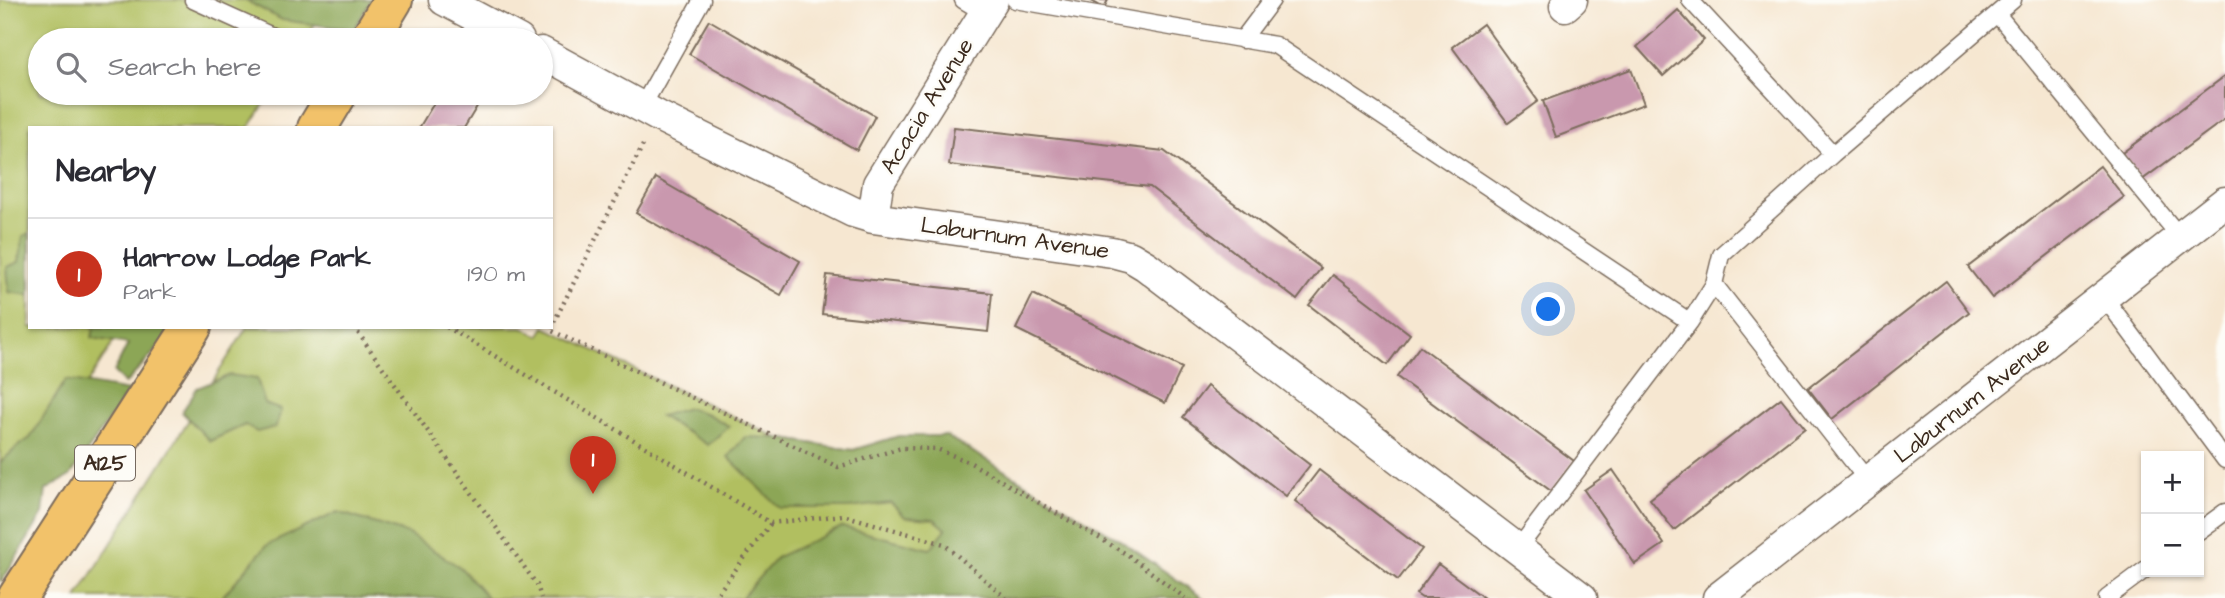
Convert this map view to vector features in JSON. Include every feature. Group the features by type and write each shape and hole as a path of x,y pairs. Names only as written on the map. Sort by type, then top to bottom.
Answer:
{"main road":[{"path":"376,28 393,0"},
{"path":"318,126 331,105"},
{"name":"A125","path":"17,598 191,329"}],"street":[{"path":"444,0 496,28"},
{"name":"Acacia Avenue","path":"873,218 878,184 980,4"},
{"name":"Laburnum Avenue","path":"553,58 650,111 853,212 873,218 1112,252 1130,257 1146,266 1582,598"},
{"name":"Laburnum Avenue","path":"1718,598 2225,202"}],"lane":[{"path":"193,0 255,28"},
{"path":"650,111 702,0"},
{"path":"1016,0 1275,45 1690,322"},
{"path":"1242,40 1272,0"},
{"path":"1690,0 1833,154"},
{"path":"1517,550 1690,322 1714,284 1721,255 1833,154 2013,0"},
{"path":"1997,14 2180,237"},
{"path":"1714,284 1868,481"},
{"path":"2104,297 2225,460"},
{"path":"2204,527 2225,512"},
{"path":"2107,598 2141,573"}],"path":[{"path":"553,323 650,111"},
{"path":"355,329 537,585 541,598"},
{"path":"450,329 771,523 843,515 944,544 1006,598"},
{"path":"550,329 838,467 901,448 937,449 971,463 1128,555 1185,598"},
{"path":"714,598 771,523"}],"green space":[{"path":"0,0 330,0 312,28 28,28 28,105 263,105 250,126 28,126 28,329 122,329 0,521"},
{"path":"245,0 371,0 355,28 282,20"},
{"path":"28,234 28,295 9,292 7,267 19,262 23,236"},
{"path":"94,329 172,329 164,342 125,384 114,372 128,344 92,338"},
{"path":"246,329 527,329 539,336 544,329 549,329 778,438 853,450 899,436 946,436 1117,538 1203,598 77,598"},
{"path":"230,375 257,379 265,404 281,410 276,427 257,432 245,425 210,441 182,412 197,388"},
{"path":"66,380 129,391 70,476 46,490 43,514 0,581 0,463 30,438"},
{"path":"688,408 707,414 729,426 708,445 660,416"},
{"path":"899,436 946,436 1117,538 1203,598 741,598 777,557 842,527 930,549 946,529 934,519 905,517 891,503 849,508 780,508 728,457 745,437 778,438 853,450"},
{"path":"338,512 408,534 461,568 488,598 221,598 267,545"}],"building":[{"path":"1090,0 1108,0 1104,8"},
{"path":"1678,10 1704,40 1663,76 1637,47"},
{"path":"709,20 875,116 857,150 689,54"},
{"path":"1483,24 1538,101 1508,123 1452,47"},
{"path":"1631,69 1644,104 1556,137 1543,101"},
{"path":"2225,76 2225,119 2142,180 2122,153"},
{"path":"433,105 478,105 465,126 420,126"},
{"path":"954,127 1164,151 1321,268 1297,300 1150,187 949,165"},
{"path":"2100,166 2124,197 1992,298 1968,267"},
{"path":"656,178 800,261 781,295 636,213"},
{"path":"827,275 992,293 988,332 822,314"},
{"path":"1333,275 1410,334 1387,365 1309,305"},
{"path":"1946,281 1969,312 1832,419 1808,388"},
{"path":"1033,294 1182,368 1165,403 1016,329"},
{"path":"1420,346 1574,461 1551,491 1397,377"},
{"path":"1207,386 1310,465 1286,496 1183,417"},
{"path":"1781,398 1805,428 1674,530 1650,499"},
{"path":"1319,470 1422,549 1398,580 1295,501"},
{"path":"1613,470 1664,544 1635,564 1584,490"},
{"path":"1438,564 1484,598 1422,598 1416,594"}],"place":[{"name":"Harrow Lodge Park","path":"593,494"}]}
